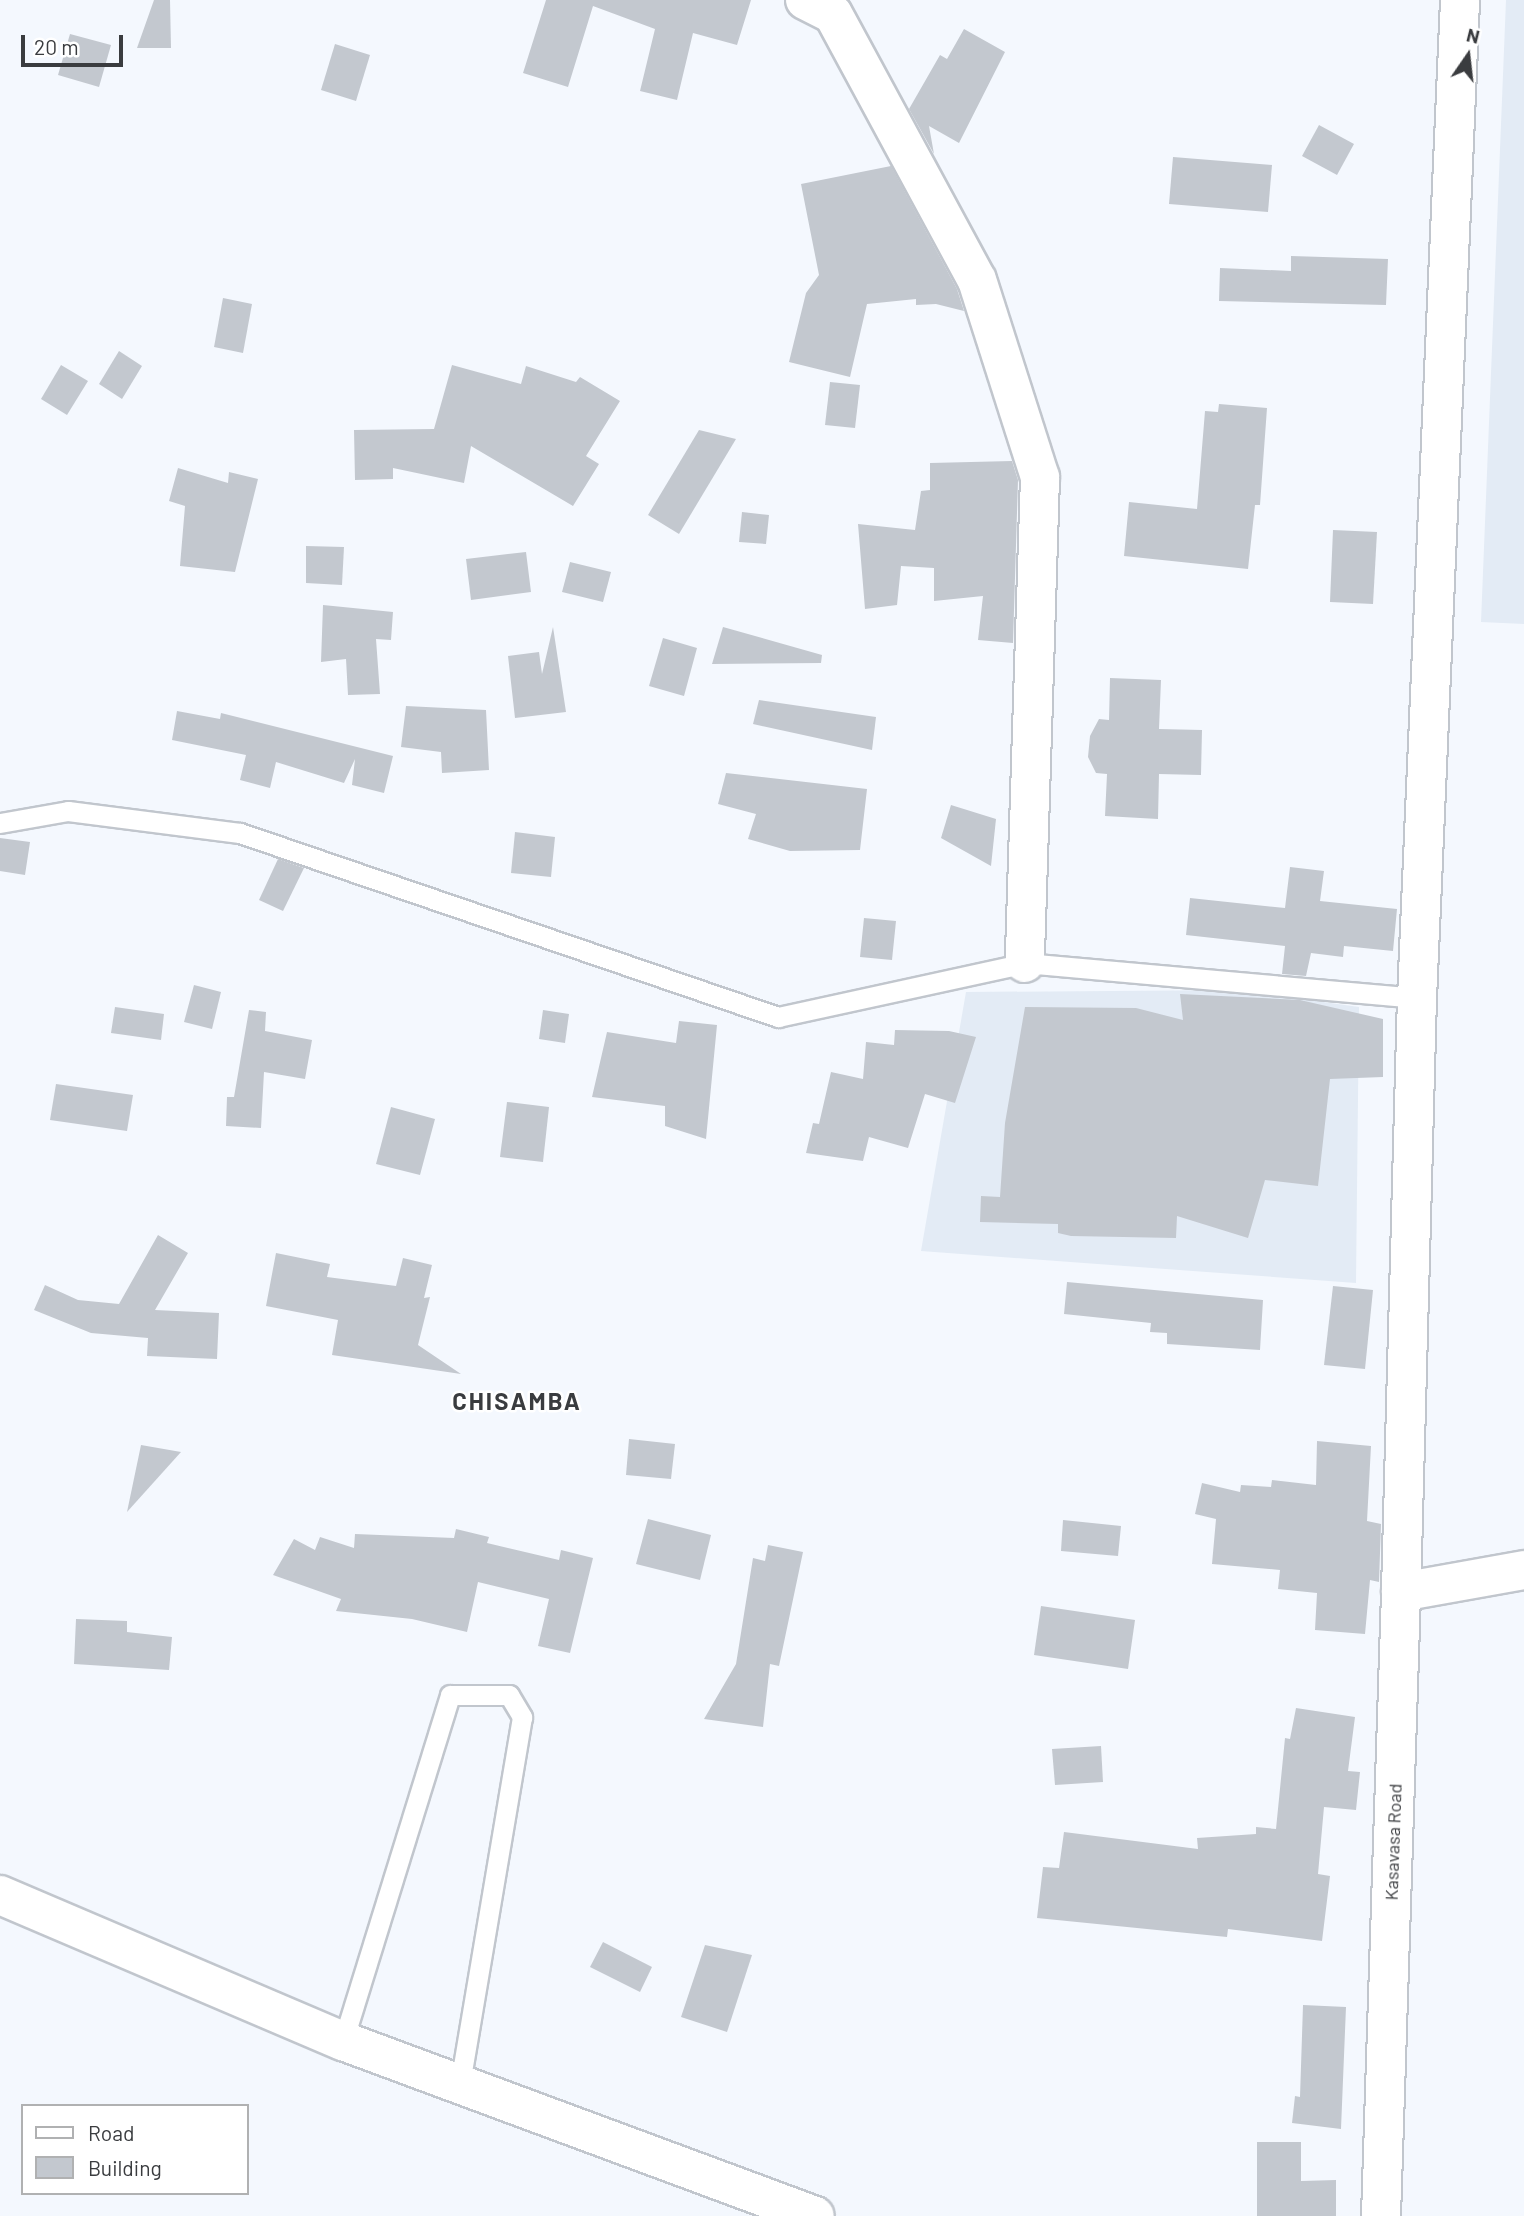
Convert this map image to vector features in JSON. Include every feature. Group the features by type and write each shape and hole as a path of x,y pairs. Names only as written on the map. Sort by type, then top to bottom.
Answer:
{"street":[{"path":"805,0 833,14 977,280 1040,477 1025,963"},
{"name":"Kasavasa Road","path":"1381,2216 1417,998 1460,0"},
{"path":"1401,1592 1524,1570"},
{"path":"0,1895 343,2041 815,2216"}],"lane":[{"path":"0,823 68,811 240,833 778,1017 1025,963 1417,998"},
{"path":"343,2041 450,1695 509,1695 522,1717 460,2085"}],"shaded area":[{"path":"1506,0 1524,0 1524,624 1481,622"},
{"path":"1238,990 1359,1007 1356,1283 921,1251 966,992"}],"building":[{"path":"154,0 170,0 171,48 137,48"},
{"path":"546,0 751,0 737,45 693,33 677,100 640,91 655,29 593,6 568,87 523,73"},
{"path":"964,29 1005,52 959,143 929,126 934,154 909,109 940,55 947,59"},
{"path":"70,34 111,45 99,87 58,75"},
{"path":"335,44 370,55 356,101 321,90"},
{"path":"1319,125 1354,144 1337,175 1302,156"},
{"path":"1173,157 1272,165 1268,212 1169,204"},
{"path":"891,166 957,289 964,311 936,304 916,305 916,299 867,304 850,377 789,362 806,293 819,275 801,184"},
{"path":"1291,256 1388,259 1386,305 1219,301 1220,268 1291,271"},
{"path":"223,298 252,304 243,353 214,347"},
{"path":"119,351 142,366 122,399 99,384"},
{"path":"61,365 88,381 67,415 41,399"},
{"path":"452,365 521,384 526,366 576,382 580,377 620,401 586,456 599,464 573,506 471,446 464,483 393,468 393,479 355,480 354,430 434,429"},
{"path":"830,382 860,385 855,428 825,425"},
{"path":"1219,404 1267,408 1260,505 1255,505 1248,569 1124,556 1129,502 1197,509 1205,411 1218,412"},
{"path":"699,430 736,439 679,534 648,515"},
{"path":"1012,461 1018,480 1013,643 978,640 983,596 934,601 934,568 901,566 897,605 865,609 858,524 915,530 921,491 930,490 930,463"},
{"path":"178,468 228,483 229,472 258,479 235,572 180,566 185,506 169,501"},
{"path":"742,512 769,515 766,544 739,542"},
{"path":"1333,530 1377,532 1373,604 1330,602"},
{"path":"306,546 344,547 342,585 306,583"},
{"path":"526,552 531,592 471,600 466,559"},
{"path":"570,562 611,572 603,602 562,592"},
{"path":"323,605 393,612 391,640 376,639 380,694 348,695 346,659 321,662"},
{"path":"553,627 566,712 515,718 508,656 539,652 542,674"},
{"path":"723,627 822,655 821,663 712,664"},
{"path":"663,638 697,648 684,696 649,686"},
{"path":"1110,678 1161,680 1159,729 1202,730 1201,775 1159,774 1158,819 1105,816 1107,774 1096,773 1088,757 1090,736 1099,719 1109,720"},
{"path":"759,700 876,717 872,750 753,724"},
{"path":"406,706 486,710 489,770 442,773 441,752 401,747"},
{"path":"177,711 220,719 221,713 393,756 384,793 352,785 355,759 344,783 276,762 270,788 240,780 246,755 172,740"},
{"path":"726,773 867,789 860,850 790,851 748,839 756,814 718,804"},
{"path":"951,805 996,819 991,866 941,838"},
{"path":"515,832 555,837 551,877 511,873"},
{"path":"0,838 30,842 25,875 0,871"},
{"path":"278,859 304,868 283,911 259,900"},
{"path":"1290,867 1324,871 1320,901 1397,909 1393,951 1344,946 1343,957 1311,953 1306,976 1282,974 1285,946 1186,935 1190,898 1285,908"},
{"path":"864,918 896,921 892,960 860,957"},
{"path":"194,985 221,992 212,1029 184,1022"},
{"path":"1180,994 1300,1000 1383,1019 1383,1077 1330,1079 1318,1186 1265,1180 1248,1238 1177,1216 1176,1238 1071,1236 1058,1233 1058,1224 980,1222 981,1196 1000,1197 1005,1123 1025,1007 1136,1008 1183,1020"},
{"path":"115,1007 164,1014 161,1040 111,1033"},
{"path":"249,1010 266,1012 265,1031 312,1040 305,1079 264,1072 261,1128 226,1126 227,1097 234,1097"},
{"path":"543,1010 569,1014 565,1043 539,1039"},
{"path":"679,1021 717,1025 706,1139 665,1126 665,1106 592,1097 607,1032 676,1043"},
{"path":"895,1030 949,1031 976,1037 955,1103 925,1094 908,1148 869,1137 863,1161 806,1153 813,1123 819,1124 831,1072 863,1079 866,1042 894,1045"},
{"path":"56,1084 133,1095 127,1131 50,1120"},
{"path":"507,1102 549,1107 543,1162 500,1157"},
{"path":"391,1107 435,1119 420,1175 376,1164"},
{"path":"158,1235 188,1253 155,1310 219,1313 217,1359 147,1356 148,1338 91,1333 34,1310 45,1285 78,1300 119,1304"},
{"path":"276,1253 330,1264 327,1277 396,1286 403,1258 432,1265 424,1298 430,1297 418,1345 461,1374 332,1355 338,1320 266,1306"},
{"path":"1067,1282 1263,1300 1260,1350 1167,1344 1167,1333 1150,1332 1151,1323 1064,1314"},
{"path":"1333,1286 1373,1290 1365,1369 1324,1365"},
{"path":"629,1439 675,1444 671,1479 626,1475"},
{"path":"1317,1441 1371,1446 1367,1521 1381,1524 1379,1582 1370,1580 1365,1634 1315,1630 1317,1593 1278,1589 1280,1570 1212,1564 1216,1519 1195,1514 1202,1483 1240,1492 1241,1485 1271,1487 1272,1480 1316,1485"},
{"path":"141,1445 181,1452 127,1512"},
{"path":"648,1519 711,1535 700,1580 636,1564"},
{"path":"1063,1520 1121,1526 1118,1556 1061,1551"},
{"path":"456,1529 489,1537 487,1543 559,1560 561,1550 593,1558 570,1653 538,1646 549,1599 478,1582 467,1632 412,1619 336,1611 341,1599 273,1575 294,1539 315,1550 320,1537 354,1548 355,1534 454,1538"},
{"path":"768,1545 803,1552 779,1666 770,1664 763,1727 704,1719 736,1664 753,1558 765,1561"},
{"path":"1041,1606 1135,1620 1128,1669 1034,1655"},
{"path":"76,1619 127,1621 127,1632 172,1637 169,1670 74,1664"},
{"path":"1296,1708 1355,1717 1348,1771 1360,1772 1356,1810 1324,1807 1318,1874 1330,1876 1322,1941 1228,1929 1227,1937 1037,1918 1043,1867 1059,1868 1064,1832 1198,1849 1197,1838 1256,1834 1256,1827 1276,1829 1285,1738 1290,1739"},
{"path":"1101,1746 1103,1782 1055,1785 1052,1749"},
{"path":"603,1942 652,1967 640,1992 590,1967"},
{"path":"705,1945 752,1955 727,2032 681,2017"},
{"path":"1303,2005 1346,2007 1341,2129 1292,2123 1295,2096 1300,2097"},
{"path":"1257,2142 1301,2142 1301,2181 1336,2180 1336,2216 1257,2216"}],"district":[{"name":"CHISAMBA","path":"517,1401"}]}
